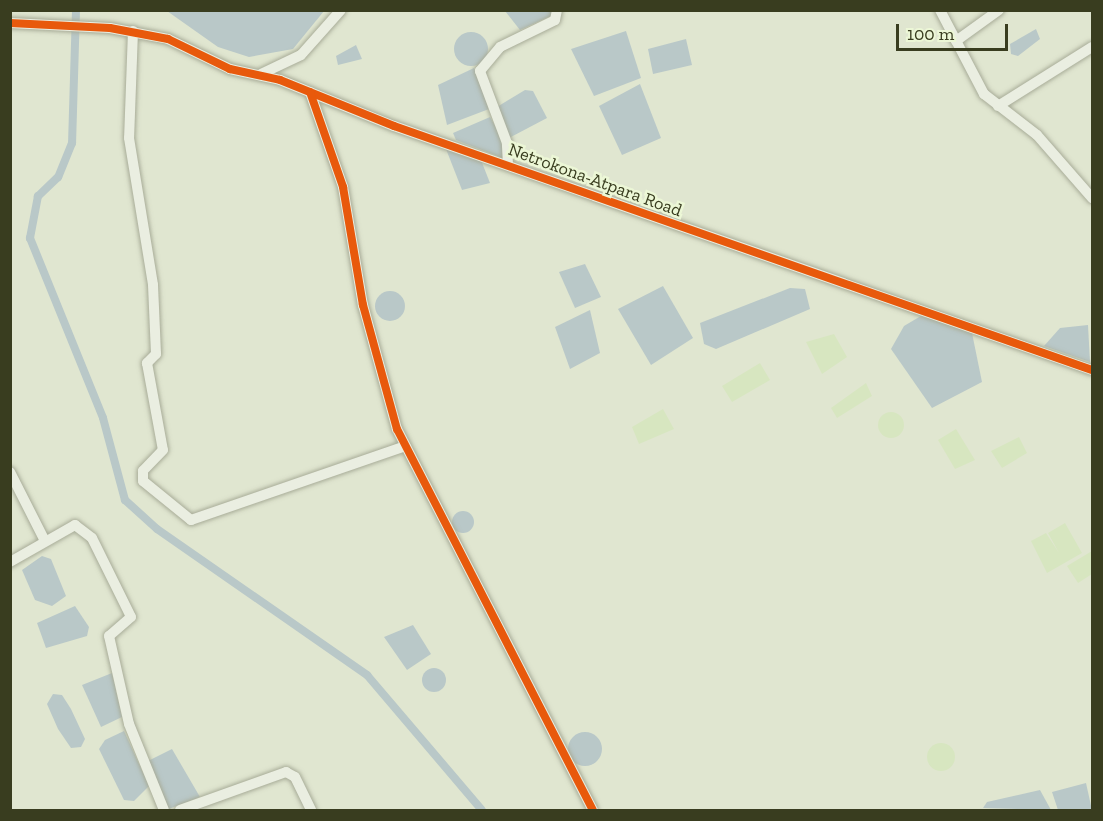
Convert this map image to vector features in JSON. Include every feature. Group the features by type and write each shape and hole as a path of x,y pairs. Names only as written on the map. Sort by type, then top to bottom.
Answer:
{"street":[{"path":"260,75 301,55 341,10"},
{"path":"508,165 507,143 480,70 500,47 555,20 557,10"},
{"path":"940,10 984,94 1037,135 1092,198"},
{"path":"956,41 999,10"},
{"name":"Netrokona-Atpara Road","path":"10,23 88,26 133,31 168,39 230,69 260,75 310,92 508,165 1092,370"},
{"path":"133,31 129,138 153,285 156,354 147,363 163,450 143,471 143,481 190,520 318,472 377,459 406,447"},
{"path":"998,106 1092,47"},
{"path":"310,92 343,187 381,385 406,447 593,810"},
{"path":"10,472 45,541"},
{"path":"10,562 75,525 84,527 131,617 110,638 129,724 164,810"},
{"path":"180,810 286,772 295,777 311,810"}],"green space":[{"path":"834,334 847,357 822,374 806,342"},
{"path":"760,363 770,380 732,402 722,386"},
{"path":"866,383 872,396 837,418 831,408"},
{"path":"663,409 674,429 639,444 632,427"},
{"path":"891,412 900,416 904,425 900,434 891,438 882,434 878,425 882,416"},
{"path":"956,429 975,460 955,469 938,440"},
{"path":"1019,437 1027,453 1002,468 991,451"},
{"path":"1065,523 1082,553 1047,573 1031,541 1046,533 1059,553 1048,533"},
{"path":"1092,551 1092,574 1078,583 1067,566"},
{"path":"941,743 951,747 955,757 951,767 941,771 931,767 927,757 931,747"}],"shaded area":[{"path":"167,11 324,11 293,49 249,57 218,47"},
{"path":"505,11 554,11 555,14 520,30"},
{"path":"1036,29 1040,39 1018,56 1011,54 1010,44"},
{"path":"626,31 641,78 594,96 571,49"},
{"path":"471,32 483,37 488,49 483,61 471,66 459,61 454,49 459,37"},
{"path":"686,39 692,65 653,74 648,49"},
{"path":"356,45 362,59 338,65 336,56"},
{"path":"474,68 489,109 447,125 438,85"},
{"path":"640,84 661,138 622,155 599,106"},
{"path":"525,90 533,91 547,118 509,138 497,107"},
{"path":"490,117 502,138 503,158 456,140 453,133"},
{"path":"446,149 481,160 490,183 462,190"},
{"path":"585,264 601,297 575,308 559,272"},
{"path":"663,286 693,338 651,365 618,309"},
{"path":"790,288 805,289 810,309 716,349 704,344 700,323"},
{"path":"390,291 396,292 404,300 404,312 396,320 390,321 384,320 376,312 375,306 376,300 384,292"},
{"path":"590,310 600,353 570,369 555,327"},
{"path":"926,313 972,333 982,382 932,408 891,349 904,326"},
{"path":"1088,325 1090,362 1044,346 1060,328"},
{"path":"463,511 471,514 474,522 471,530 463,533 455,530 452,522 455,514"},
{"path":"42,556 51,559 66,596 52,606 35,600 22,570"},
{"path":"75,606 89,627 87,636 46,648 37,623"},
{"path":"413,625 431,654 407,670 384,637"},
{"path":"434,668 443,671 446,680 443,689 434,692 425,689 422,680 425,671"},
{"path":"112,673 122,717 101,727 82,685"},
{"path":"53,694 62,695 71,709 85,739 81,747 71,748 58,729 47,704"},
{"path":"124,731 149,786 134,801 124,800 99,749 105,740"},
{"path":"585,732 597,737 602,749 597,761 585,766 573,761 568,749 573,737"},
{"path":"172,749 200,797 166,810 146,762"},
{"path":"1086,783 1092,810 1058,810 1052,792"},
{"path":"1040,790 1051,810 983,808 987,802"}],"waterway":[{"path":"76,10 72,143 58,177 38,196 30,238 103,418 125,500 157,529 367,675 482,810"}],"cycle path":[{"path":"10,23 110,28 168,39 230,69 280,80 394,126 1092,370"},
{"path":"310,92 343,187 363,305 397,429 593,810"}]}
